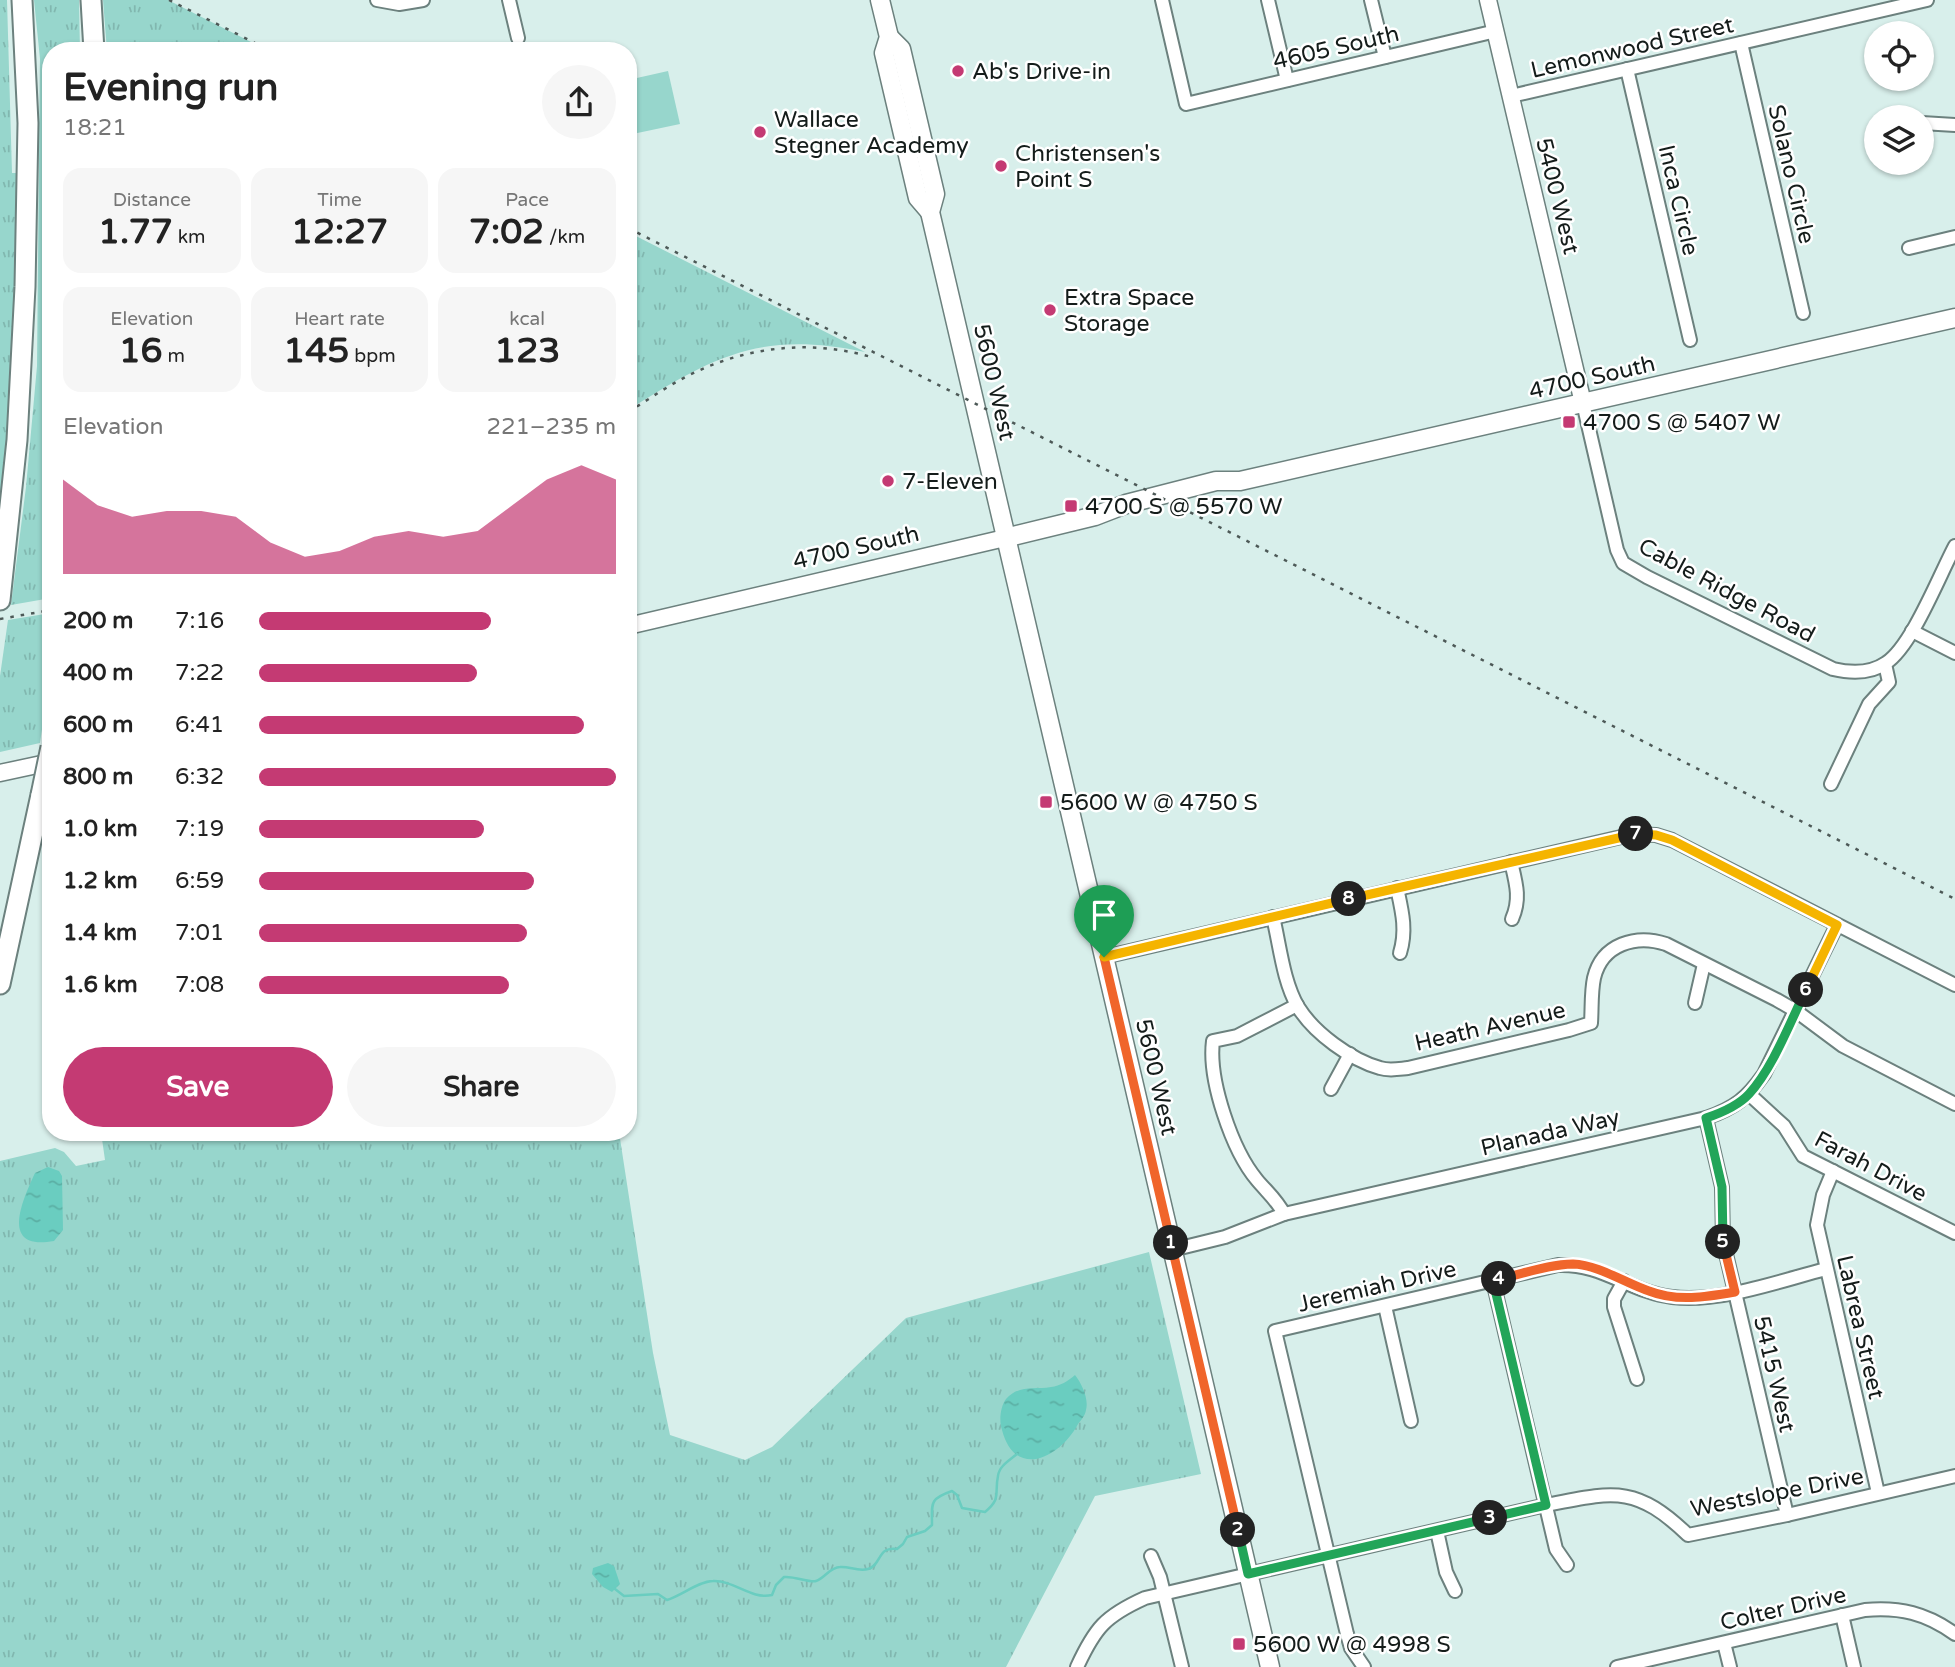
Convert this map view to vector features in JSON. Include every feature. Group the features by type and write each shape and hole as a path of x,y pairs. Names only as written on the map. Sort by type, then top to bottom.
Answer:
{"highway":[{"path":"0,600 17,440 25,286 28,123 22,0"},
{"path":"91,0 93,42"},
{"path":"0,984 42,790"}],"main road":[{"name":"5600 West","path":"880,0 889,37 884,53 915,186 918,198 930,212 1270,1667"},
{"name":"4700 South","path":"1005,538 1095,516 1128,514 1224,491 1240,481 1955,318"}],"street":[{"path":"377,0 399,4 423,0"},
{"path":"509,0 518,38"},
{"name":"4605 South","path":"1161,0 1186,104 1496,32"},
{"path":"1268,0 1287,80"},
{"path":"1371,0 1385,57"},
{"name":"5400 West","path":"1488,0 1584,403"},
{"name":"Lemonwood Street","path":"1511,96 1927,0"},
{"name":"Solano Circle","path":"1741,43 1803,313"},
{"name":"Inca Circle","path":"1627,69 1690,340"},
{"path":"1934,124 1955,125"},
{"path":"1909,248 1955,237"},
{"name":"Cable Ridge Road","path":"1584,403 1617,550 1623,563 1647,578 1833,669 1861,672 1885,664"},
{"name":"4700 South","path":"637,624 1005,538"},
{"path":"1831,784 1869,704 1889,682 1885,664 1900,649 1912,631 1955,546"},
{"path":"1912,631 1955,653"},
{"path":"0,773 42,764"},
{"path":"1104,957 1634,834 1656,835 1672,840 1955,985"},
{"path":"1511,862 1519,895 1512,919"},
{"path":"1397,888 1405,937 1400,953"},
{"name":"Heath Avenue","path":"1273,917 1287,978 1297,1005 1319,1030 1350,1054 1379,1068 1397,1069 1591,1023 1594,978 1598,966 1606,955 1618,946 1632,940 1646,939 1666,944 1796,1011 1843,1046 1955,1104"},
{"name":"Planada Way","path":"1172,1250 1225,1237 1284,1214 1706,1118 1738,1103 1749,1094 1764,1073 1837,925"},
{"path":"1695,1003 1704,964"},
{"path":"1284,1214 1277,1200 1256,1180 1232,1137 1211,1058 1213,1041 1237,1036 1297,1005"},
{"path":"1331,1088 1350,1054"},
{"name":"Farah Drive","path":"1749,1094 1784,1126 1803,1156 1955,1233"},
{"name":"5415 West","path":"1706,1118 1720,1176 1721,1228 1787,1515"},
{"name":"Labrea Street","path":"1833,1171 1823,1195 1817,1225 1878,1493"},
{"name":"Jeremiah Drive","path":"1364,1667 1347,1634 1275,1331 1558,1265 1588,1266 1652,1293 1690,1298 1735,1292 1826,1269"},
{"path":"1493,1281 1556,1549 1567,1565"},
{"path":"1624,1281 1614,1299 1614,1307 1637,1379"},
{"path":"1385,1306 1411,1421"},
{"name":"Westslope Drive","path":"1077,1667 1090,1639 1105,1621 1120,1609 1144,1598 1546,1505 1606,1494 1627,1496 1651,1506 1671,1519 1688,1535 1955,1476"},
{"path":"1437,1531 1447,1572 1455,1591"},
{"path":"1151,1556 1165,1594 1182,1667"},
{"name":"Colter Drive","path":"1617,1667 1865,1610 1898,1609 1930,1618 1955,1634"},
{"path":"1842,1615 1854,1667"},
{"path":"1724,1643 1730,1667"}],"green space":[{"path":"0,0 7,0 12,173 16,173 16,192 13,334 4,475 0,498"},
{"path":"34,0 79,0 80,42 42,42 42,600 11,605 26,487 37,366 40,59"},
{"path":"103,0 168,0 251,42 106,42"},
{"path":"668,71 680,124 637,133 637,78"},
{"path":"637,237 865,352 796,344 767,346 713,362 637,404"},
{"path":"42,614 42,729 40,743 0,752 0,676 8,620"},
{"path":"102,1141 620,1141 653,1353 670,1435 745,1460 772,1447 906,1318 1149,1252 1201,1474 1095,1496 1006,1667 0,1667 0,1161 55,1148 64,1152 76,1166 105,1160"}],"water":[{"path":"48,1167 59,1171 62,1176 63,1230 54,1241 37,1242 26,1239 19,1222 24,1198 35,1173"},
{"path":"1075,1375 1084,1392 1087,1406 1084,1416 1070,1436 1049,1454 1038,1458 1027,1459 1017,1455 1008,1445 1001,1427 1001,1410 1006,1399 1022,1389 1058,1386"},
{"path":"608,1563 614,1566 620,1584 612,1592 603,1587 592,1574 593,1568"}],"waterway":[{"path":"615,1589 624,1596 658,1594 667,1600 702,1583 713,1581 728,1583 764,1596 772,1595 776,1585 784,1577 813,1581 819,1580 836,1567 868,1569 876,1564 886,1550 897,1549 907,1537 925,1531 932,1525 933,1503 945,1494 952,1491 957,1495 962,1508 985,1512 996,1499 1000,1469 1017,1454"}],"railway":[{"path":"169,0 253,42"},
{"path":"637,233 1955,899"},
{"path":"637,406 689,375 761,351 827,348 871,357"},
{"path":"0,619 42,612"}],"place":[{"name":"Ab's Drive-in","path":"958,71"},
{"name":"Wallace Stegner Academy","path":"760,132"},
{"name":"Christensen's Point S","path":"1001,166"},
{"name":"Extra Space Storage","path":"1050,310"},
{"name":"4700 S @ 5407 W","path":"1569,422"},
{"name":"7-Eleven","path":"888,481"},
{"name":"4700 S @ 5570 W","path":"1071,506"},
{"name":"5600 W @ 4750 S","path":"1046,802"},
{"name":"5600 W @ 4998 S","path":"1239,1644"}],"route":[{"path":"1634,834 1656,835 1672,840 1837,925 1764,1073 1749,1094 1738,1103 1706,1118 1722,1187 1721,1228 1735,1292 1690,1298 1671,1297 1652,1293 1588,1266 1574,1264 1558,1265 1493,1281 1546,1505 1248,1574 1104,957 1634,834"}]}
